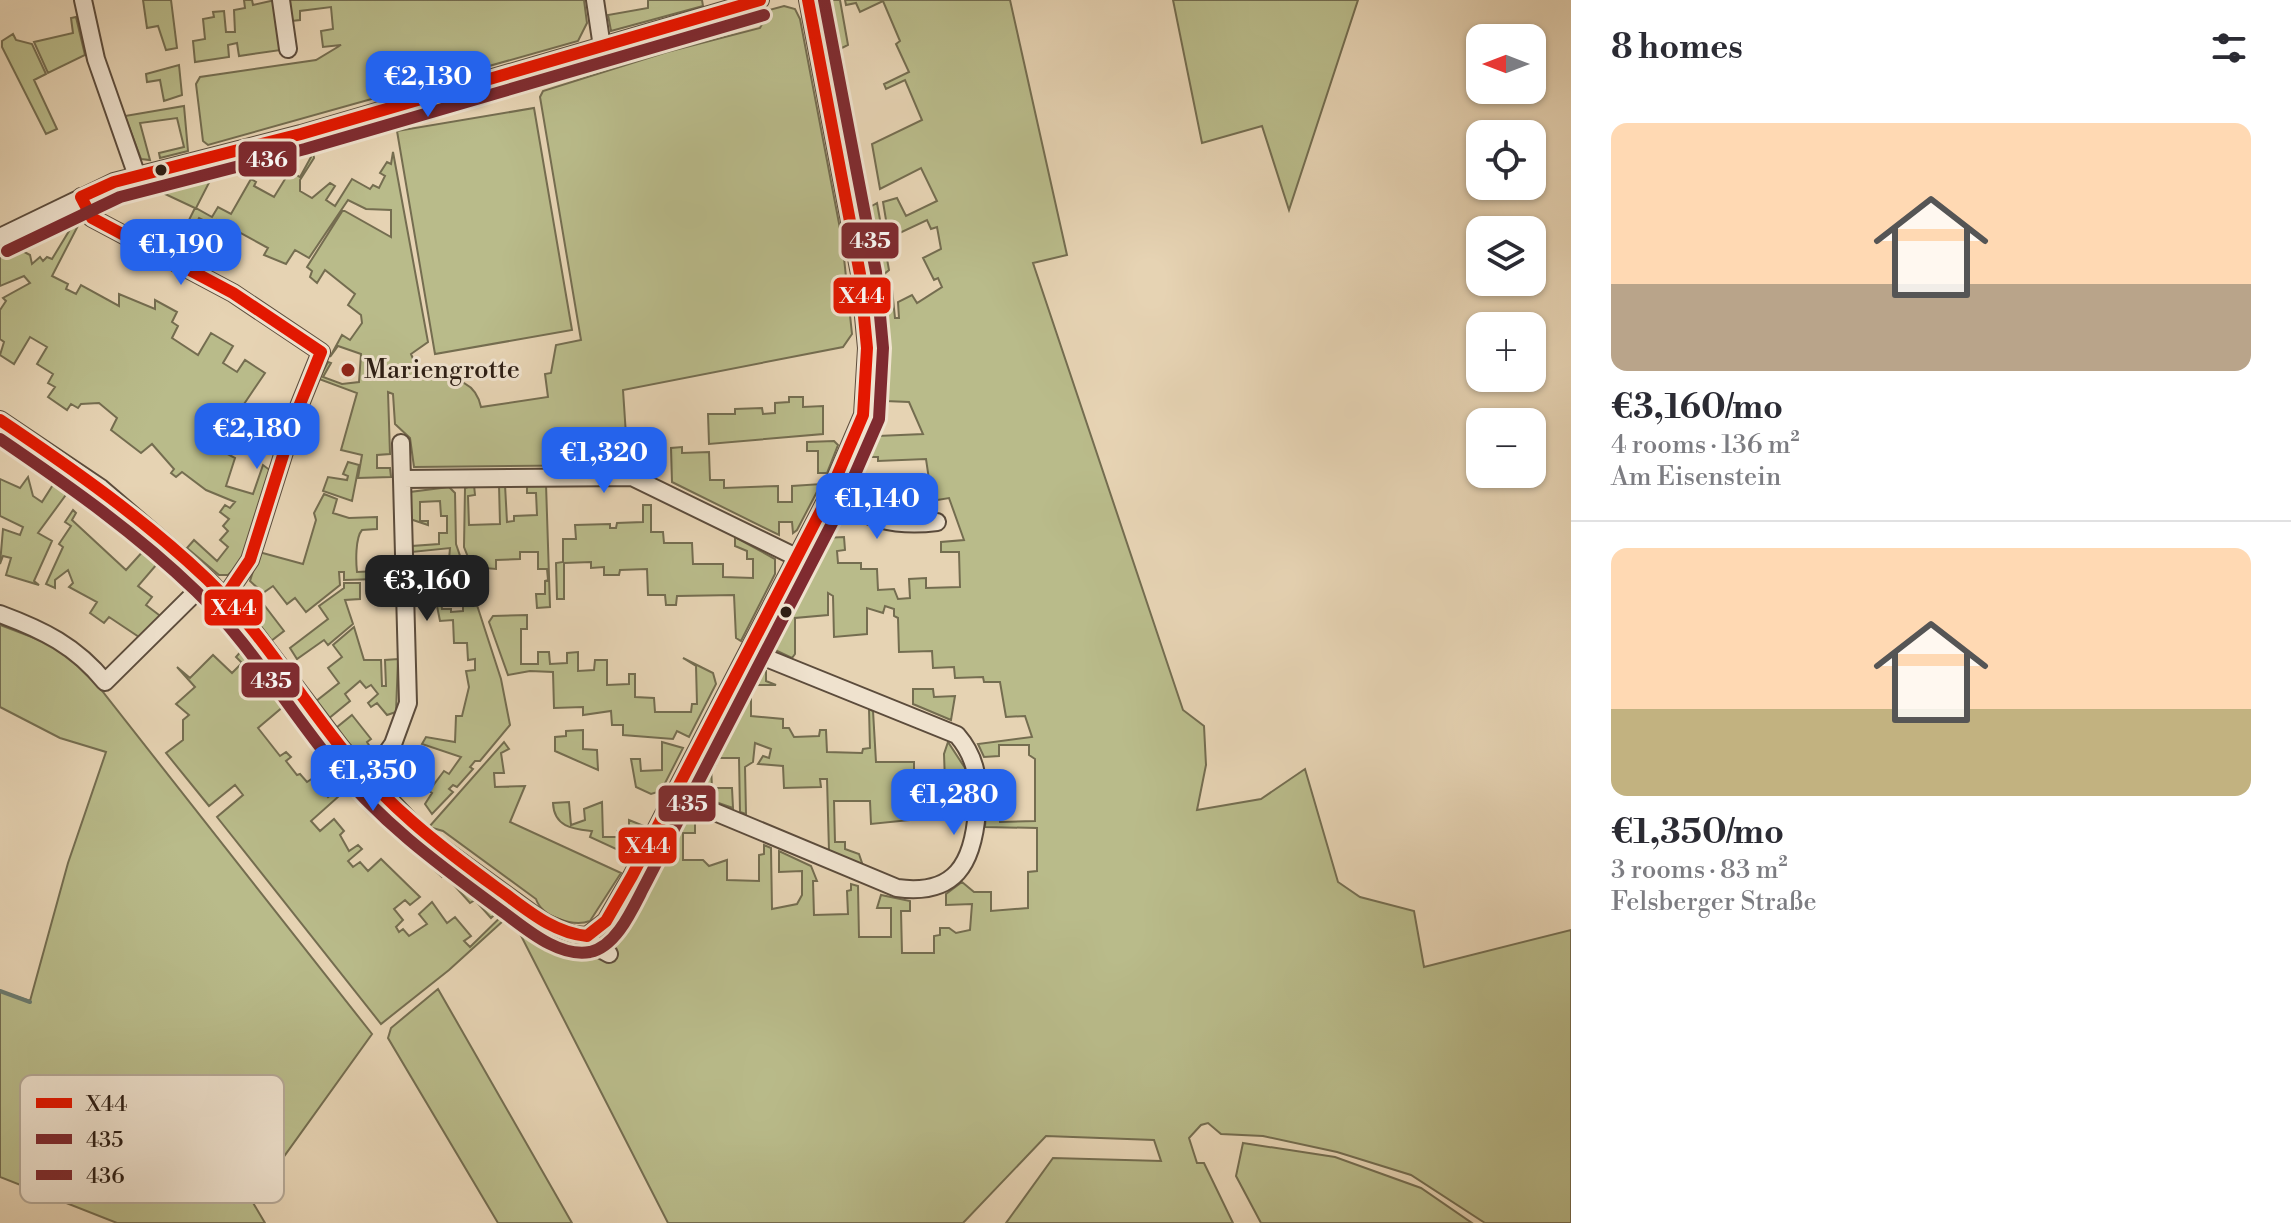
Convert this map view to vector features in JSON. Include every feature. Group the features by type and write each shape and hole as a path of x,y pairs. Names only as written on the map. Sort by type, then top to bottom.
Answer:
{"street":[{"path":"83,0 96,59 137,176"},
{"path":"281,0 288,49"},
{"path":"595,0 602,47"},
{"path":"0,237 81,197 137,176 301,134 760,0"},
{"path":"587,936 606,921 674,795 828,497 863,415 867,348 860,274 808,0"},
{"path":"81,197 86,211 100,223 233,293 318,349 321,357 296,414 250,560 225,597"},
{"path":"0,420 101,488 208,580 225,597 303,701 368,779 420,832 512,900 561,931 587,936 596,947 609,954"},
{"path":"368,779 393,744 408,703 401,443"},
{"path":"402,479 632,477 796,557"},
{"path":"828,497 889,524 907,526 937,522"},
{"path":"0,614 59,639 77,651 105,682 208,580"},
{"path":"674,795 897,888 919,891 935,888 962,868 972,850 977,776 968,748 957,735 749,651"}],"green space":[{"path":"143,0 171,0 177,48 166,50 158,26 147,28"},
{"path":"244,0 252,0 253,5 275,0 281,50 239,56 237,43 228,45 229,57 195,62 193,41 205,39 203,19 214,17 213,12 224,11 226,32 235,32 234,10 245,8"},
{"path":"289,0 584,0 587,23 578,41 208,145 203,141 196,84 200,77 316,60 341,45 323,47 321,31 333,29 331,7 300,11 300,20 292,21"},
{"path":"648,0 702,0 703,6 611,31 608,15 648,8"},
{"path":"826,0 840,0 848,45 836,51"},
{"path":"845,0 1010,0 1067,255 1033,263 1183,710 1204,726 1206,765 1197,810 1261,799 1305,769 1338,882 1360,897 1414,911 1424,967 1571,930 1571,1223 1485,1223 1411,1175 1337,1152 1263,1136 1221,1134 1208,1123 1201,1125 1189,1138 1197,1163 1204,1163 1233,1223 1006,1223 1053,1158 1161,1161 1154,1140 1046,1136 963,1223 668,1223 513,920 519,919 548,945 590,959 614,940 668,840 671,822 677,815 686,812 695,815 695,833 683,833 683,860 703,860 709,866 727,860 727,880 759,881 759,855 764,854 764,845 771,848 772,909 797,904 802,895 802,871 779,872 779,851 811,866 817,881 813,881 814,915 848,914 847,891 851,890 851,884 858,886 859,937 891,937 891,908 877,908 881,895 910,901 910,911 901,911 902,953 934,953 934,936 940,935 940,928 949,928 956,933 970,930 972,904 946,905 946,894 962,882 974,892 991,892 991,911 1028,908 1028,872 1037,871 1037,828 985,827 986,811 999,811 1000,822 1035,821 1035,759 1029,755 1029,745 999,745 999,756 984,757 978,744 1032,737 1025,716 1006,717 1000,682 984,682 983,677 955,678 954,667 933,668 932,651 899,652 898,618 894,616 894,609 885,606 883,613 867,608 867,634 834,637 833,596 828,593 828,615 795,618 795,654 792,658 775,650 770,639 772,632 780,628 824,538 844,537 845,550 837,551 838,563 861,563 861,569 877,569 878,590 894,589 898,599 910,598 909,579 926,578 926,588 960,587 959,552 941,552 941,542 964,540 949,498 919,503 918,500 930,486 926,459 878,461 878,457 863,457 864,496 871,505 857,500 849,491 872,424 877,424 878,436 923,434 909,402 885,401 877,396 884,375 878,295 892,289 895,318 899,318 898,302 912,295 917,303 942,287 938,278 934,280 923,258 941,249 937,227 931,229 927,220 889,238 883,202 897,198 906,216 937,201 921,168 880,189 872,144 922,120 905,80 886,89 884,84 909,72 896,44 900,41 883,1 860,12 856,3 846,5"},
{"path":"1173,0 1358,0 1289,210 1262,126 1202,143"},
{"path":"784,6 795,9 800,19 842,239 852,334 843,347 623,390 628,465 414,467 410,438 395,424 393,394 388,392 390,454 377,455 377,468 390,468 391,477 358,478 362,455 341,450 357,393 319,379 328,362 331,363 323,377 342,384 359,382 361,354 338,346 330,357 342,335 350,340 362,323 361,315 348,305 355,294 325,270 317,283 310,277 312,271 307,267 343,210 391,237 391,210 366,209 348,200 309,258 295,250 286,264 264,255 268,248 217,220 213,225 199,218 193,230 186,226 195,208 165,194 172,179 216,169 196,208 212,217 218,207 231,214 251,179 256,182 254,186 274,197 290,171 300,177 311,157 309,146 312,146 314,158 300,180 300,191 312,198 330,183 335,186 326,200 335,206 352,179 370,189 373,185 379,188 385,176 380,173 387,162 391,164 393,152 428,342 411,354 420,375 466,384 478,397 481,407 548,397 545,374 551,373 556,345 581,340 540,97 543,91 667,52 760,28 769,10"},
{"path":"76,17 85,55 48,73 34,42 73,33 71,18"},
{"path":"13,34 16,40 32,44 46,74 34,80 57,129 46,134 2,47 2,41"},
{"path":"179,65 182,95 164,101 160,80 147,82 146,74"},
{"path":"184,106 188,151 160,158 159,153 184,147 177,118 140,123 150,160 141,159 125,116"},
{"path":"534,108 572,330 435,354 397,131"},
{"path":"877,203 889,270 877,280 865,210"},
{"path":"80,213 82,218 52,276 68,284 66,289 76,294 81,285 119,306 119,294 155,309 155,300 177,312 172,322 178,326 172,338 198,355 211,333 233,346 223,363 237,372 245,360 265,373 238,413 249,417 242,446 231,440 224,452 235,458 226,486 253,494 263,465 271,471 241,562 228,575 219,575 187,548 194,540 217,561 228,547 220,540 228,531 223,526 229,519 220,512 225,505 230,508 235,502 206,490 182,472 176,477 171,473 174,469 152,444 141,453 111,430 117,418 99,403 81,404 78,408 71,404 67,410 48,397 55,387 48,383 53,374 37,364 47,347 30,337 14,364 0,355 4,342 0,339 0,310 6,301 3,298 30,283 24,276 0,286 0,253 13,246 30,255 32,264 40,257 43,261 47,257 52,259"},
{"path":"789,397 803,397 803,407 823,406 823,434 709,444 708,414 735,414 735,409 762,408 763,414 775,413 775,403 789,402"},
{"path":"834,441 838,445 827,473 818,473 818,451 807,451 807,442"},
{"path":"682,447 682,453 709,452 710,480 724,480 724,488 778,486 778,502 792,502 792,486 821,484 797,530 793,533 792,522 779,522 779,535 672,482 671,448"},
{"path":"47,461 76,481 38,533 52,541 34,581 39,585 6,575 11,558 3,556 0,564 3,529 20,535 23,527 0,516 0,479 20,488 28,477 33,496 42,502 56,480 47,473"},
{"path":"348,462 359,465 352,501 323,491 328,477 347,480 348,476 343,474"},
{"path":"527,484 546,484 550,607 537,608 536,594 545,594 545,581 548,580 547,569 538,569 538,552 520,552 520,559 496,560 496,569 472,567 464,547 465,488 474,485 475,495 468,496 469,525 500,524 499,485 505,485 507,522 514,521 514,516 537,515 536,493 527,493"},
{"path":"911,486 912,505 880,505 879,487"},
{"path":"449,487 455,493 456,544 470,585 461,590 457,582 447,582 450,548 412,552 412,546 439,544 439,533 447,533 447,516 441,516 440,501 420,502 420,521 428,521 428,525 410,519 410,492"},
{"path":"324,494 337,499 333,513 349,518 377,517 377,529 362,530 360,534 356,563 357,572 378,571 378,579 344,580 344,572 339,572 340,585 306,612 295,598 287,604 273,586 263,593 250,581 259,552 303,564 316,520 314,513"},
{"path":"643,505 651,505 651,532 663,532 664,543 692,543 693,564 723,564 723,577 753,578 753,559 747,559 747,551 735,546 735,537 775,559 775,574 741,641 736,638 734,595 677,596 676,605 666,605 665,595 648,595 647,569 620,570 619,575 604,575 604,567 591,568 591,562 564,563 564,599 557,599 556,563 563,562 563,539 576,539 575,525 610,524 610,528 616,528 617,523 643,522"},
{"path":"73,510 76,513 72,520 126,570 145,549 132,538 137,528 156,544 147,554 157,564 138,586 152,597 146,605 163,618 142,639 109,617 104,623 90,613 97,602 69,587 73,583 68,570 55,580 55,588 46,584 63,547 59,544 71,526 65,522"},
{"path":"344,583 360,583 360,599 345,600 353,624 328,645 324,640 297,659 290,648 328,619 319,606 344,588"},
{"path":"247,590 261,601 284,631 271,641 243,604"},
{"path":"475,599 501,679 510,725 480,761 475,761 470,767 473,769 457,787 453,785 449,789 453,792 432,814 425,804 432,793 429,791 444,771 449,774 461,757 422,744 426,737 455,742 456,716 462,716 469,687 466,671 475,670 475,659 468,660 467,643 454,643 453,620 440,621 436,601 441,600 442,609 451,609 451,612 463,611 463,600"},
{"path":"527,615 527,629 521,629 521,664 538,664 538,652 549,652 550,664 567,663 567,653 578,652 578,671 594,670 595,660 607,660 607,685 629,684 629,674 635,674 635,697 654,698 655,712 691,712 692,704 697,704 696,666 683,658 713,673 716,684 689,737 677,731 673,739 623,735 623,725 612,725 611,711 583,715 583,707 554,708 553,672 530,671 508,675 489,622 493,616"},
{"path":"0,625 58,647 99,687 372,1034 284,1156 284,1075 20,1075 20,1185 0,1177 0,991 30,1001 68,863 106,752 60,738 0,707"},
{"path":"354,627 364,660 381,660 382,686 386,686 385,660 398,659 396,712 387,715 377,703 371,707 368,703 378,694 371,685 366,688 360,681 345,694 350,701 328,719 315,702 339,683 328,668 342,657 333,645"},
{"path":"249,642 291,700 258,728 280,756 286,752 291,757 286,761 297,775 300,774 307,782 313,778 328,797 344,784 348,788 311,821 320,831 334,819 344,831 340,835 349,851 358,845 362,849 348,861 353,867 360,862 368,871 381,859 420,897 410,905 405,900 394,909 403,920 396,927 399,932 403,929 409,936 427,924 419,914 432,902 447,923 455,917 471,936 464,941 470,947 511,907 515,910 449,970 381,1024 217,817 243,795 235,785 209,806 166,753 183,740 183,720 189,715 176,704 195,687 177,667 190,678 213,655 232,673 242,663 236,657"},
{"path":"754,671 766,671 766,681 776,685 751,685 751,716 783,719 783,728 789,728 794,737 819,736 820,730 826,730 827,752 862,753 863,749 870,748 869,709 873,711 876,762 914,762 914,773 920,773 921,782 945,782 944,754 948,742 965,768 967,803 939,803 939,817 871,824 870,801 834,801 835,842 845,842 845,849 859,854 863,866 829,851 827,779 820,779 821,787 784,788 783,766 758,764 763,756 769,758 771,749 755,743 753,762 745,767 746,814 740,812 739,758 716,758 716,765 711,766 712,788 732,788 733,808 703,795 695,778 704,771"},
{"path":"913,689 933,689 934,697 955,696 951,720 913,704"},
{"path":"352,715 371,739 367,742 376,756 372,760 363,760 336,728"},
{"path":"583,730 583,749 597,750 598,770 555,751 555,737 566,736 566,731"},
{"path":"504,742 509,749 501,753 504,773 494,773 495,787 525,786 510,822 621,873 590,921 575,923 551,915 536,899 443,831 429,827"},
{"path":"662,742 683,748 661,791 651,794 636,787 631,759 640,759 641,771 662,770"},
{"path":"569,802 571,825 585,820 584,809 602,802 603,837 617,837 617,831 629,830 629,820 644,826 629,855 590,837 592,831 572,828 561,822 553,803"},
{"path":"408,834 454,867 442,877 402,840"},
{"path":"464,874 506,904 491,918 475,900 470,903 453,884"},
{"path":"438,989 572,1223 498,1223 388,1038 391,1028"},
{"path":"1243,1143 1335,1157 1421,1188 1472,1223 1261,1223 1236,1176"},
{"path":"66,1203 253,1203 265,1223 117,1223"}],"waterway":[{"path":"0,991 30,1002"}],"transit line":[{"name":"X44","path":"225,597 250,560 296,414 321,352 233,293 92,218 81,197 114,182 301,134 760,0"},
{"name":"X44","path":"0,420 107,495 207,579 260,639 357,767 413,823 539,918 562,930 587,936 606,921 632,876 828,497 863,415 867,348 860,274 808,0"},
{"name":"435","path":"0,439 77,492 196,591 249,651 347,780 408,839 519,924 553,946 578,953 600,948 617,933 636,902 842,504 879,419 883,348 876,272 824,0"},
{"name":"436","path":"7,251 120,197 305,149 764,15"}],"place":[{"name":"Mariengrotte","path":"348,370"}]}
